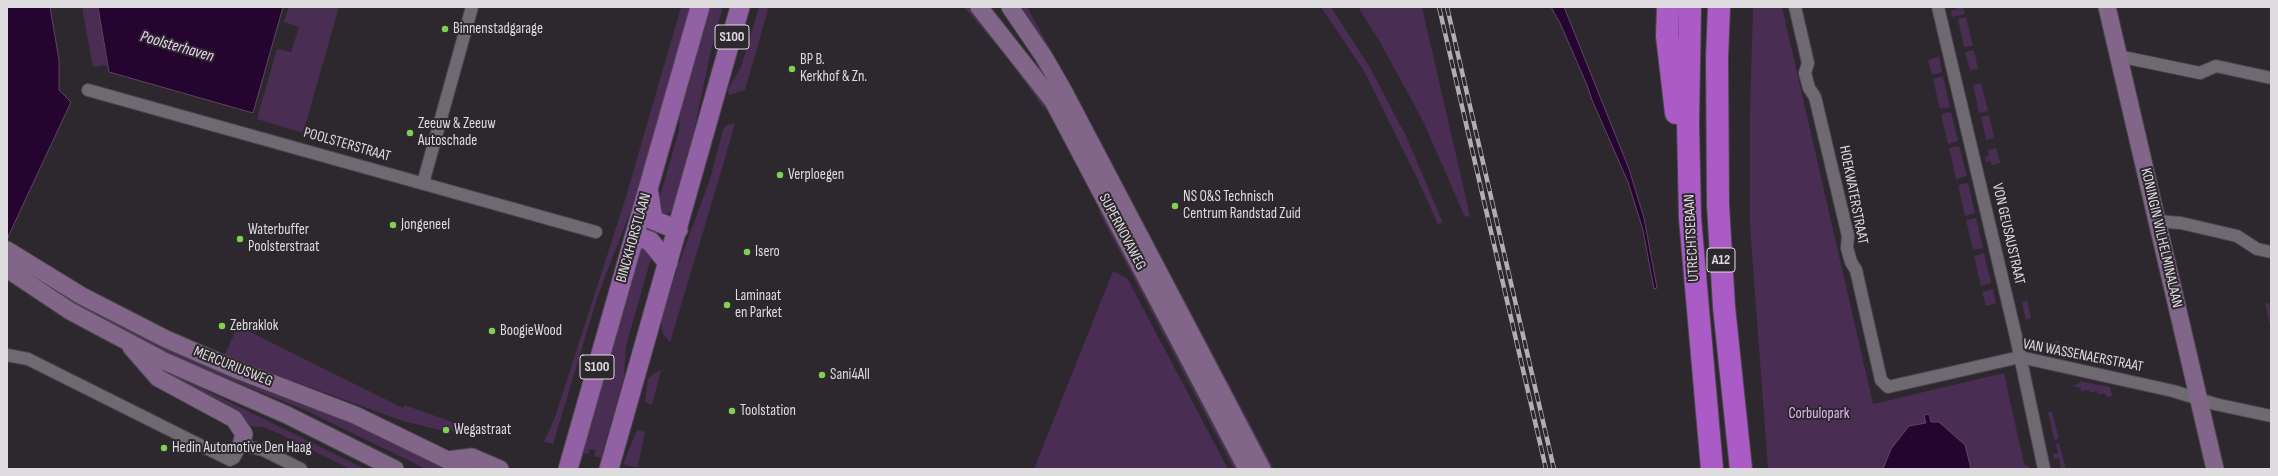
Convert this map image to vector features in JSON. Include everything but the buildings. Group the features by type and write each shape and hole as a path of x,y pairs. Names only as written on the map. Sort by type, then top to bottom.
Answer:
{"highway":[{"name":"A12","path":"1668,7 1667,36 1690,218"},
{"name":"UTRECHTSEBAAN","path":"1690,7 1688,123 1690,218 1712,469"},
{"name":"UTRECHTSEBAAN","path":"1719,7 1717,124 1719,220 1724,307 1741,469"}],"main road":[{"name":"BINCKHORSTLAAN","path":"570,462 700,7"},
{"name":"S100","path":"610,469 740,7"},
{"name":"SUPERNOVAWEG","path":"979,7 1037,78 1056,106 1247,469"},
{"name":"SUPERNOVAWEG","path":"1010,7 1042,53 1063,90 1262,469"},
{"name":"KONINGIN WILHELMINALAAN","path":"2107,7 2215,469"},
{"name":"S100","path":"648,186 653,220 678,230"},
{"path":"635,236 650,241 668,263"},
{"name":"MERCURIUSWEG","path":"7,250 82,296 166,339 235,369 355,415 466,469"},
{"name":"MERCURIUSWEG","path":"13,273 70,311 181,370 286,415 395,469"},
{"path":"128,342 155,376 234,419 244,434 241,445"},
{"path":"447,460 472,457 500,469"},
{"name":"S100","path":"559,469 570,462"}],"street":[{"path":"423,183 472,7"},
{"name":"HOEKWATERSTRAAT","path":"1795,7 1808,63 1805,73 1809,88 1816,97 1848,236 1849,255 1856,270 1881,380 1888,387"},
{"name":"VON GEUSAUSTRAAT","path":"1938,7 2020,357 2044,469"},
{"path":"2118,56 2200,73 2216,66 2271,78"},
{"name":"POOLSTERSTRAAT","path":"88,90 596,232"},
{"path":"2156,221 2180,223 2237,236 2257,249 2271,252"},
{"path":"7,355 28,359 227,459 233,459 241,445 263,450 301,469"},
{"name":"VAN WASSENAERSTRAAT","path":"1888,387 2020,357 2166,389 2198,399 2271,416"}],"green space":[{"path":"82,7 98,7 107,65 93,67"},
{"path":"289,7 339,7 303,133 257,119 277,49 291,52 299,27 284,22"},
{"path":"681,7 692,7 636,197 598,295 553,444 544,442 555,417 625,200"},
{"path":"707,7 723,7 711,50 694,131 673,209 669,213 665,214 661,212 657,206 679,131 680,106"},
{"path":"759,7 766,7 768,10 745,90 729,95 728,89 741,67"},
{"path":"964,7 972,7 1034,80 1050,113 1042,106 1008,58"},
{"path":"1016,7 1027,7 1077,97 1274,469 1266,469"},
{"path":"1321,7 1331,7 1369,66 1406,136 1443,223 1438,224 1364,71"},
{"path":"1358,7 1422,7 1470,216 1465,217 1423,121 1380,42"},
{"name":"Corbulopark","path":"1753,7 1782,7 1873,404 2004,373 2024,464 2032,469 1768,469 1750,226 1750,108"},
{"path":"1957,7 1963,7 1965,14 1952,17 1951,11 1957,9"},
{"path":"1966,17 1973,46 1964,47 1958,19"},
{"path":"1974,50 1978,69 1970,70 1965,52"},
{"path":"1939,57 1942,72 1932,75 1928,60"},
{"path":"1943,76 1950,107 1940,109 1933,79"},
{"path":"1981,83 1988,111 1979,113 1973,85"},
{"path":"1951,112 1958,141 1948,144 1941,114"},
{"path":"1989,115 1994,138 1986,140 1981,117"},
{"path":"735,123 670,342 663,334 661,321 679,263 710,179 723,130 727,125"},
{"path":"1959,146 1967,176 1956,179 1949,148"},
{"path":"1996,148 2000,163 1992,165 1991,161 1986,162 1985,157 1989,156 1988,150"},
{"path":"1968,183 1975,213 1965,216 1958,185"},
{"path":"1096,194 1241,469 1234,469 1100,214"},
{"path":"2003,198 2009,225 2005,226 1999,199"},
{"path":"1976,218 1983,248 1973,250 1966,220"},
{"path":"2011,230 2017,258 2013,259 2007,231"},
{"path":"639,250 646,250 651,258 626,346 624,377 601,458 594,456 596,450 590,449 588,454 580,452"},
{"path":"1984,253 1991,283 1981,286 1974,256"},
{"path":"2018,263 2023,284 2019,285 2014,264"},
{"path":"1113,271 1127,278 1228,469 1034,469"},
{"path":"1993,289 1996,304 1986,306 1982,292"},
{"path":"2027,300 2031,318 2026,320 2022,302"},
{"path":"2265,303 2271,304 2271,330"},
{"path":"105,316 387,438 449,469 426,469 305,410 187,362 103,320"},
{"path":"238,326 403,408 404,405 464,426 462,433 463,436 446,428 444,431 403,421 224,356"},
{"path":"2058,340 2060,345 2067,344 2068,347 2074,346 2075,349 2082,348 2083,351 2090,350 2093,360 2048,350 2051,343"},
{"path":"163,369 365,469 350,469 278,433 262,427 249,426 243,417 161,375"},
{"path":"661,370 652,405 645,402 648,379 653,374"},
{"path":"2080,381 2110,387 2112,396 2106,397 2105,393 2098,395 2097,391 2090,393 2089,390 2081,391 2081,388 2072,386 2078,384"},
{"path":"2048,412 2052,412 2059,439 2054,440"},
{"path":"637,430 645,432 638,467 634,467 623,464"},
{"path":"2059,443 2066,469 2061,469 2059,458 2054,459 2053,454 2058,453 2056,444"}],"water":[{"path":"7,7 50,7 59,60 59,90 71,102 7,239"},
{"name":"Poolsterhaven","path":"98,7 283,7 253,113 109,72"},
{"path":"1551,7 1564,7 1629,169 1644,218 1657,288 1654,289 1643,230 1628,182 1560,23"},
{"path":"1929,414 1931,422 1939,422 1965,445 1971,469 1883,469 1891,449 1909,426 1926,423 1924,415"}],"railway":[{"path":"1439,7 1546,469"},
{"path":"1447,7 1554,469"}],"place":[{"name":"Binnenstadgarage","path":"445,29"},
{"name":"BP B. Kerkhof & Zn.","path":"792,69"},
{"name":"Zeeuw & Zeeuw Autoschade","path":"410,133"},
{"name":"Verploegen","path":"780,175"},
{"name":"NS O&S Technisch Centrum Randstad Zuid","path":"1175,206"},
{"name":"Jongeneel","path":"393,225"},
{"name":"Waterbuffer Poolsterstraat","path":"240,239"},
{"name":"Isero","path":"747,252"},
{"name":"Laminaat en Parket","path":"727,305"},
{"name":"Zebraklok","path":"222,326"},
{"name":"BoogieWood","path":"492,331"},
{"name":"Sani4All","path":"822,375"},
{"name":"Toolstation","path":"732,411"},
{"name":"Wegastraat","path":"446,430"},
{"name":"Hedin Automotive Den Haag","path":"164,448"}]}
